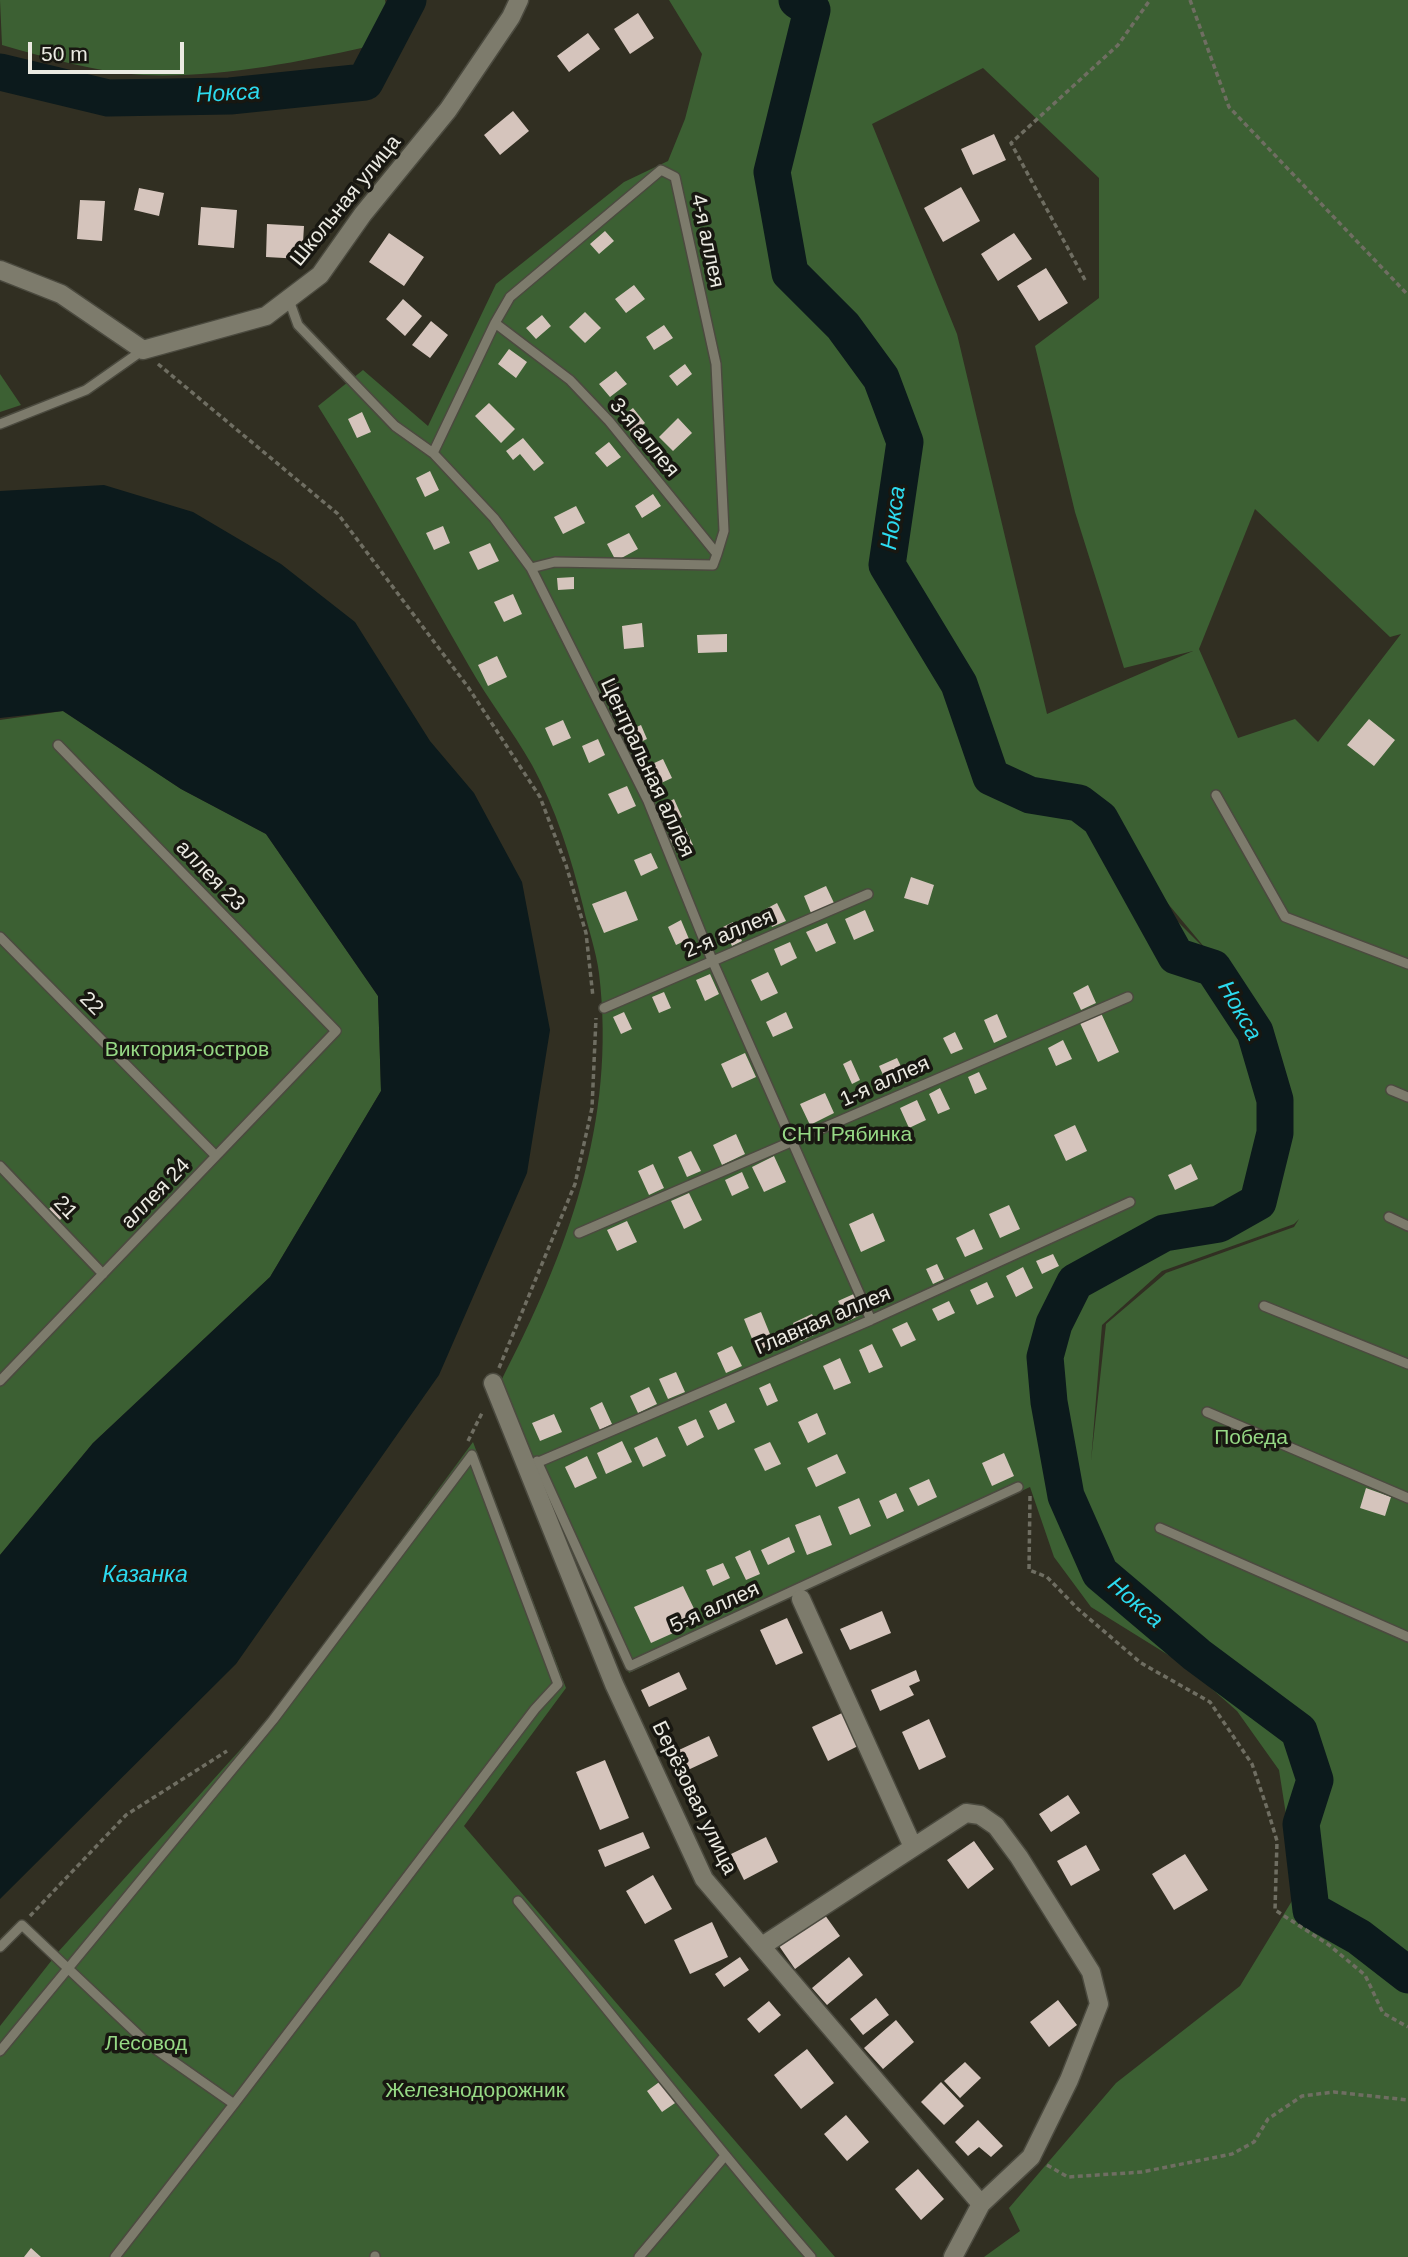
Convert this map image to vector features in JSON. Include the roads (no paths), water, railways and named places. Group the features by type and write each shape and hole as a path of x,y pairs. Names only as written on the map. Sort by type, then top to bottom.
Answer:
{"street":[{"name":"Школьная улица","path":"143,350 267,316 320,275 363,214 448,110 511,17 519,0"},
{"path":"0,270 61,294 143,350"},
{"name":"Берёзовая улица","path":"493,1383 532,1464 614,1684 704,1879 981,2204"},
{"path":"801,1600 913,1847"},
{"path":"762,1946 965,1813 980,1815 996,1826 1019,1857 1091,1972 1099,2004 1069,2080 1031,2157 981,2204 953,2257"}],"lane":[{"name":"4-я аллея","path":"495,323 510,297 661,170 676,177 716,364 724,531 718,554"},
{"name":"Центральная аллея","path":"289,300 298,325 395,426 433,453 494,518 531,568 648,801 712,960 871,1320"},
{"path":"433,453 495,323"},
{"name":"3-я аллея","path":"495,323 570,380 609,421 718,554"},
{"path":"0,424 86,390 143,350"},
{"path":"531,568 566,561 713,565 718,554"},
{"name":"аллея 23","path":"58,745 336,1031"},
{"path":"1216,795 1285,916 1408,964"},
{"name":"2-я аллея","path":"604,1008 868,894"},
{"name":"22","path":"0,937 216,1156"},
{"name":"1-я аллея","path":"579,1233 1128,998"},
{"name":"аллея 24","path":"0,1381 336,1031"},
{"path":"1391,1090 1408,1097"},
{"name":"21","path":"0,1166 103,1274"},
{"name":"Главная аллея","path":"532,1464 871,1320 1130,1202"},
{"path":"1389,1217 1408,1226"},
{"path":"1264,1306 1408,1364"},
{"path":"1207,1412 1408,1498"},
{"path":"0,2051 273,1720 472,1455 558,1684 535,1709 115,2257"},
{"name":"5-я аллея","path":"532,1464 630,1666 1018,1487"},
{"path":"1160,1528 1408,1636"},
{"path":"519,1902 622,2024 724,2157 811,2257"},
{"path":"0,1947 22,1925 66,1970 147,2043 234,2104"},
{"path":"639,2257 724,2157"}],"water":[{"name":"Казанка","path":"104,485 193,512 281,564 355,622 430,741 474,793 522,882 550,1030 527,1173 439,1375 236,1664 0,1899 0,1555 93,1443 270,1277 381,1091 378,996 266,834 181,789 63,711 0,718 0,491"}],"waterway":[{"name":"Нокса","path":"0,72 108,98 230,96 365,82 408,0"},
{"name":"Нокса","path":"797,0 812,10 772,172 790,273 843,326 881,378 905,442 887,565 959,684 991,777 1030,795 1079,803 1100,819 1176,956 1213,968 1255,1032 1275,1100 1275,1133 1258,1202 1219,1224 1164,1233 1075,1282 1054,1324 1045,1357 1049,1402 1066,1496 1100,1573 1197,1655 1299,1731 1315,1780 1301,1824 1311,1910 1359,1937 1408,1975"}],"park label":[{"name":"Виктория-остров","path":"187,1050"},
{"name":"СНТ Рябинка","path":"847,1135"},
{"name":"Победа","path":"1251,1438"},
{"name":"Лесовод","path":"146,2044"},
{"name":"Железнодорожник","path":"475,2091"}]}
